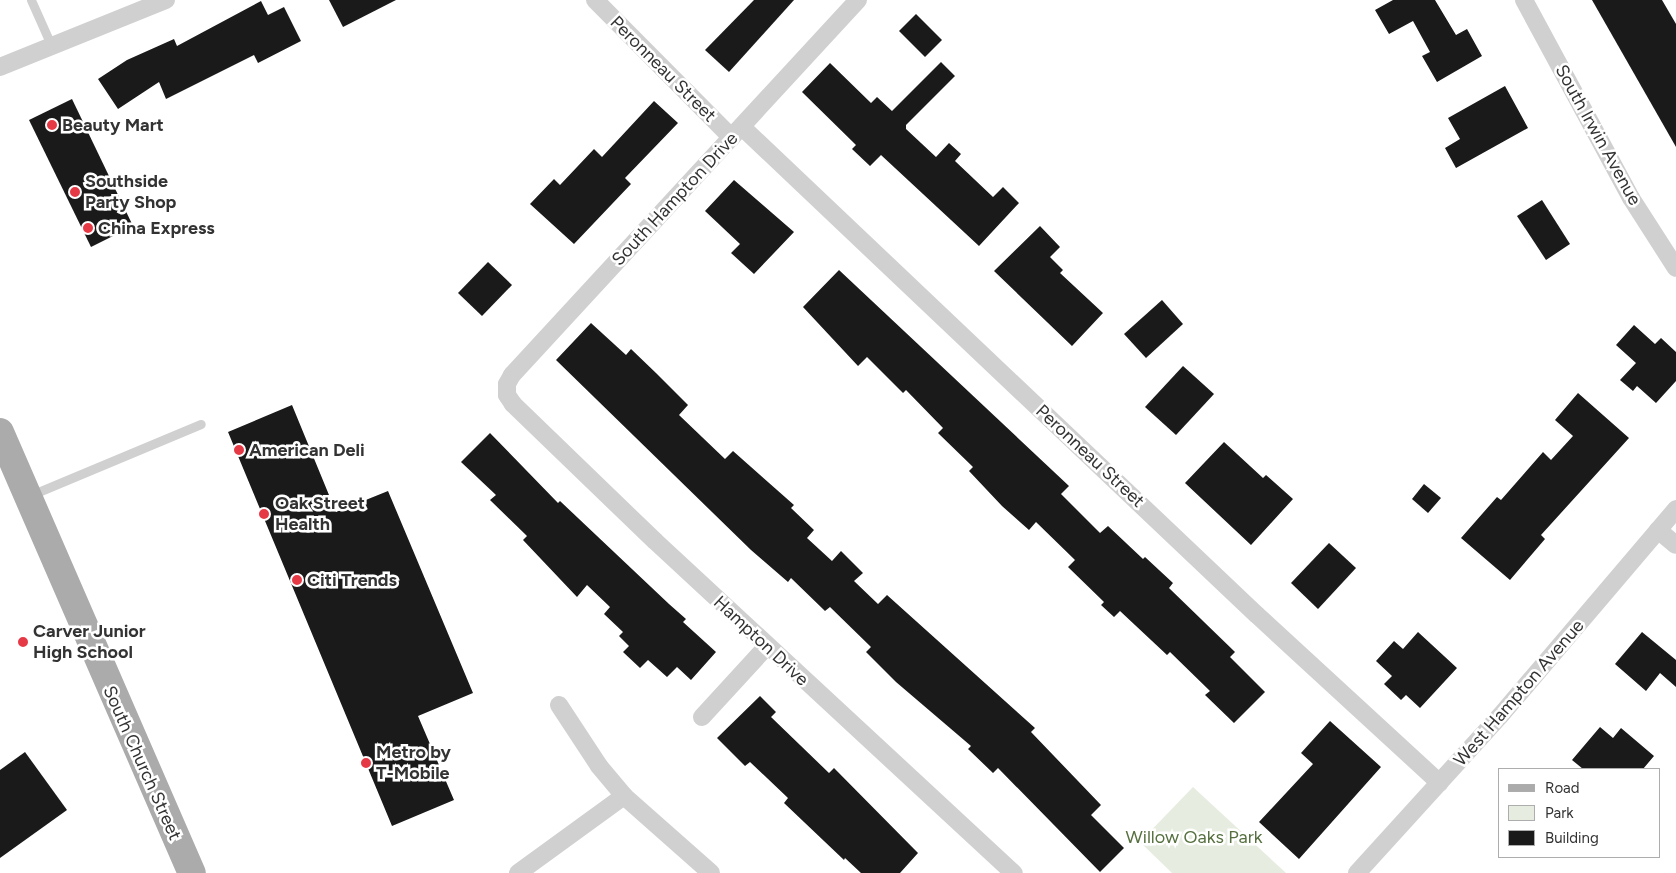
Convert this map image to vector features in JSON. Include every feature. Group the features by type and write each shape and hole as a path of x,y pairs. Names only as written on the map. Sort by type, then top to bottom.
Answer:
{"main road":[{"name":"South Church Street","path":"0,432 192,873"}],"street":[{"path":"0,67 166,0"},
{"name":"Peronneau Street","path":"595,0 1440,783"},
{"name":"South Hampton Drive","path":"513,404 507,395 507,384 512,375 858,0"},
{"name":"South Irwin Avenue","path":"1524,0 1631,198 1676,268"},
{"name":"Hampton Drive","path":"513,404 767,646 1014,873"},
{"name":"West Hampton Avenue","path":"1357,873 1440,783 1676,509"},
{"path":"1658,530 1676,545"},
{"path":"702,716 767,646"},
{"path":"558,706 599,766 624,796 711,873"},
{"path":"518,873 624,796"}],"lane":[{"path":"31,0 52,47"},
{"path":"27,496 201,424"}],"green space":[{"name":"Willow Oaks Park","path":"1193,787 1286,873 1172,873 1140,842"}],"building":[{"path":"329,0 396,0 343,27"},
{"path":"754,0 794,0 729,72 705,50"},
{"path":"1393,0 1435,0 1456,35 1467,29 1482,56 1437,82 1422,56 1430,52 1413,21 1389,34 1375,10"},
{"path":"1592,0 1662,0 1676,24 1676,147"},
{"path":"261,1 268,15 284,7 301,41 258,63 254,55 166,99 159,82 118,109 98,79 127,60 174,39 177,46"},
{"path":"916,14 942,40 925,57 899,31"},
{"path":"941,62 955,76 906,125 906,129 936,157 949,143 961,154 955,161 993,197 1003,187 1019,203 979,246 881,155 870,166 852,149 856,145 802,92 830,63 871,103 877,97 892,111"},
{"path":"1505,86 1528,128 1456,168 1445,148 1460,139 1448,118"},
{"path":"72,99 133,226 91,247 29,120"},
{"path":"654,101 678,123 625,178 631,184 574,244 530,204 554,179 560,185 594,149 602,157"},
{"path":"734,180 794,232 754,274 731,253 740,244 705,211"},
{"path":"1542,200 1570,244 1546,260 1517,216"},
{"path":"1040,226 1060,247 1050,257 1063,270 1060,273 1103,313 1072,346 994,271"},
{"path":"488,262 512,285 482,316 458,293"},
{"path":"839,270 1069,486 1061,494 1100,533 1108,526 1143,559 1145,557 1173,583 1169,588 1235,652 1230,657 1265,692 1234,723 1205,695 1210,691 1170,652 1167,655 1120,611 1114,617 1101,605 1104,602 1068,567 1075,560 1036,522 1029,530 1002,506 969,471 973,467 938,433 943,428 906,390 903,393 867,357 858,366 803,307"},
{"path":"1162,300 1183,324 1146,358 1124,334"},
{"path":"591,323 626,355 631,349 688,405 679,415 725,459 733,451 794,505 791,508 814,530 807,538 832,561 841,551 863,573 854,581 878,604 887,595 1035,728 1031,732 1101,805 1091,815 1124,848 1100,872 998,768 993,773 968,749 971,746 896,682 866,652 871,647 830,607 825,611 791,578 788,582 751,550 556,360"},
{"path":"1634,325 1655,344 1661,338 1676,352 1676,381 1656,403 1637,386 1633,391 1620,380 1636,363 1616,345"},
{"path":"1183,366 1214,394 1176,435 1145,407"},
{"path":"1578,393 1629,438 1541,535 1545,539 1510,580 1461,538 1497,497 1501,500 1543,452 1551,460 1573,436 1555,420"},
{"path":"292,405 336,512 388,491 473,693 418,716 454,800 392,826 228,432"},
{"path":"490,433 558,503 560,501 686,619 683,622 716,652 691,680 677,667 667,677 648,660 640,668 623,652 629,646 619,636 623,632 604,614 610,607 587,585 577,597 523,540 527,536 490,500 496,495 461,462"},
{"path":"1224,442 1263,478 1266,475 1293,499 1251,545 1185,483"},
{"path":"1424,484 1441,498 1428,513 1412,499"},
{"path":"1329,543 1356,568 1318,609 1291,583"},
{"path":"1418,632 1457,668 1420,708 1406,695 1401,700 1384,684 1392,676 1376,661 1394,641 1403,649"},
{"path":"1642,632 1676,660 1676,687 1660,673 1646,691 1615,664"},
{"path":"760,696 776,712 771,717 829,773 834,768 918,853 900,873 861,873 845,858 844,860 784,803 788,798 750,762 745,766 717,738"},
{"path":"1330,721 1381,767 1299,859 1259,822 1313,764 1301,753"},
{"path":"1600,727 1613,738 1621,728 1654,756 1644,768 1582,768 1572,760"},
{"path":"25,752 67,810 0,858 0,770"}],"place":[{"name":"Beauty Mart","path":"52,125"},
{"name":"Southside Party Shop","path":"75,192"},
{"name":"China Express","path":"88,228"},
{"name":"American Deli","path":"239,450"},
{"name":"Oak Street Health","path":"264,514"},
{"name":"Citi Trends","path":"297,580"},
{"name":"Carver Junior High School","path":"23,642"},
{"name":"Metro by T-Mobile","path":"366,763"}]}
